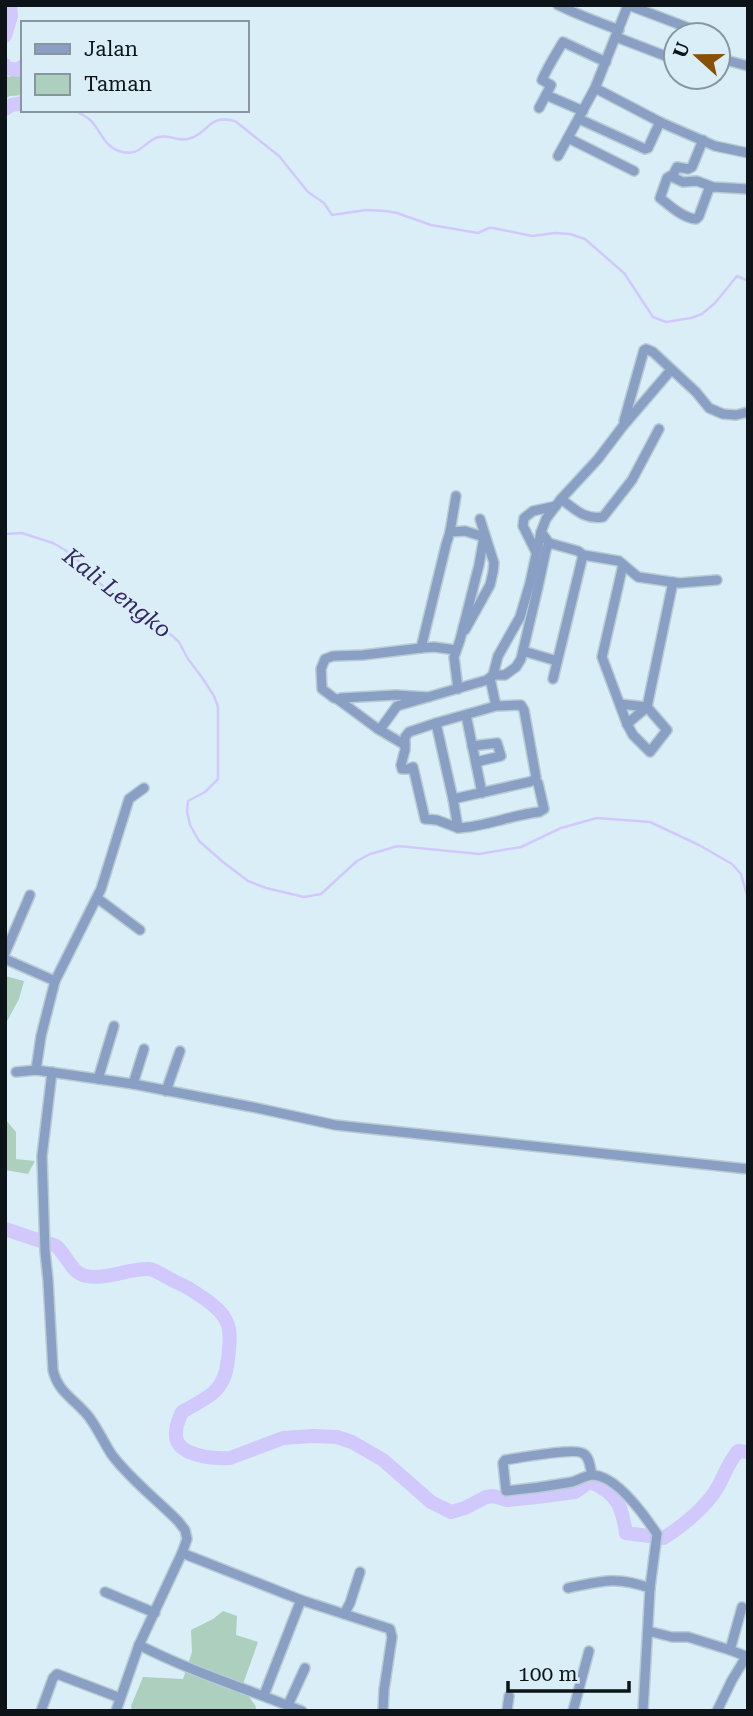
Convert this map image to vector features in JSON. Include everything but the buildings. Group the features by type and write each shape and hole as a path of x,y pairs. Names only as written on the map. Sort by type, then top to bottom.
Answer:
{"street":[{"path":"558,5 662,56"},
{"path":"558,156 595,88 628,5 670,21"},
{"path":"539,108 551,84 542,80 562,42 606,62"},
{"path":"595,88 660,122 715,146 748,153"},
{"path":"546,95 645,149 648,148 660,122"},
{"path":"568,138 634,171"},
{"path":"672,177 677,167 692,167 704,140"},
{"path":"710,186 698,218 692,219 678,212 661,199 667,178 672,177 683,182 695,181 710,186 748,189"},
{"path":"623,426 644,350 648,349 696,392 709,408 723,414 736,415 748,411"},
{"path":"378,729 381,729 397,706 505,675 516,667 523,651 534,585 536,552 546,519 671,370"},
{"path":"536,552 523,526 528,513 558,502 585,517 603,517 632,480 659,429"},
{"path":"421,648 456,496"},
{"path":"460,637 491,585 494,564 480,519"},
{"path":"450,531 465,531 484,537"},
{"path":"541,531 549,543 578,551 583,555 619,561 638,577 674,582 717,580"},
{"path":"458,689 454,657 480,565 484,537"},
{"path":"496,706 491,677 498,656 534,585 549,543"},
{"path":"553,679 583,555"},
{"path":"620,704 647,707 667,730 650,752 633,735 627,724 602,657 623,565"},
{"path":"627,724 647,707 674,582"},
{"path":"405,747 322,689 321,669 325,659 434,647 456,650"},
{"path":"523,651 557,661"},
{"path":"340,700 385,696 429,697"},
{"path":"385,696 397,706"},
{"path":"521,705 536,777 534,780 538,783 544,809 539,812 488,822 478,827 458,828 425,819 413,767 405,747 405,737 409,732 496,706 521,705"},
{"path":"466,715 482,793"},
{"path":"436,723 458,828"},
{"path":"472,746 497,743 501,756 476,762"},
{"path":"453,799 534,780"},
{"path":"36,1070 55,981 103,884 129,799 144,788"},
{"path":"5,953 30,895"},
{"path":"97,898 140,930"},
{"path":"5,959 55,981"},
{"path":"99,1079 114,1026"},
{"path":"133,1084 144,1049"},
{"path":"166,1091 180,1051"},
{"path":"16,1072 36,1070 133,1084 341,1126 748,1168"},
{"path":"52,1072 42,1156 44,1251 55,1381 82,1408 128,1474 178,1521 185,1530 187,1539 139,1645 116,1711"},
{"path":"592,1475 588,1457 578,1451 542,1454 505,1460 503,1463 506,1490 575,1482 592,1475 610,1480 657,1534 650,1588 643,1711"},
{"path":"182,1553 301,1600 386,1627 392,1633 383,1711"},
{"path":"344,1614 360,1572"},
{"path":"568,1588 612,1579 650,1588"},
{"path":"105,1592 155,1612"},
{"path":"264,1695 301,1600"},
{"path":"730,1650 742,1608"},
{"path":"648,1631 672,1637 688,1637 747,1657 717,1711"},
{"path":"139,1645 201,1674 302,1711"},
{"path":"573,1711 589,1651"},
{"path":"288,1705 305,1668"},
{"path":"41,1711 57,1674 120,1698"},
{"path":"507,1711 509,1696"}],"green space":[{"path":"21,72 21,95 5,99 5,75 9,77"},
{"path":"5,976 24,981 19,999 5,1025"},
{"path":"5,1119 16,1132 16,1159 35,1161 28,1174 5,1170"},
{"path":"223,1611 237,1616 236,1635 258,1642 242,1687 257,1711 132,1711 131,1706 143,1677 183,1679 192,1652 191,1630"}],"waterway":[{"path":"5,36 11,16 10,5"},
{"path":"5,65 6,68 17,70 21,67"},
{"path":"5,109 21,103"},
{"path":"78,112 93,123 109,145 126,153 137,151 159,137 186,139 197,135 214,122 226,119 235,121 279,156 308,192 324,203 332,215 366,210 386,211 431,225 478,233 493,228 532,236 555,233 585,239 624,273 653,317 666,322 702,314 715,303 737,276 748,281"},
{"name":"Kali Lengko","path":"5,534 22,533 65,550 87,568 99,583 179,642 214,696 218,707 218,779 205,792 188,801 190,825 199,841 248,881 304,897 321,894 357,861 370,854 398,846 479,854 521,847 561,828 597,818 650,822 699,845 732,864 741,874 748,899"},
{"path":"5,1229 56,1246 73,1268 86,1276 152,1270 192,1290 220,1312 228,1324 230,1339 224,1377 214,1392 182,1412 176,1429 182,1448 197,1455 230,1458 283,1438 337,1437 352,1442 383,1460 431,1502 451,1512 486,1497 507,1500 575,1492 591,1482 607,1491 617,1502 626,1533 664,1538 708,1501 738,1451 748,1452"}]}
